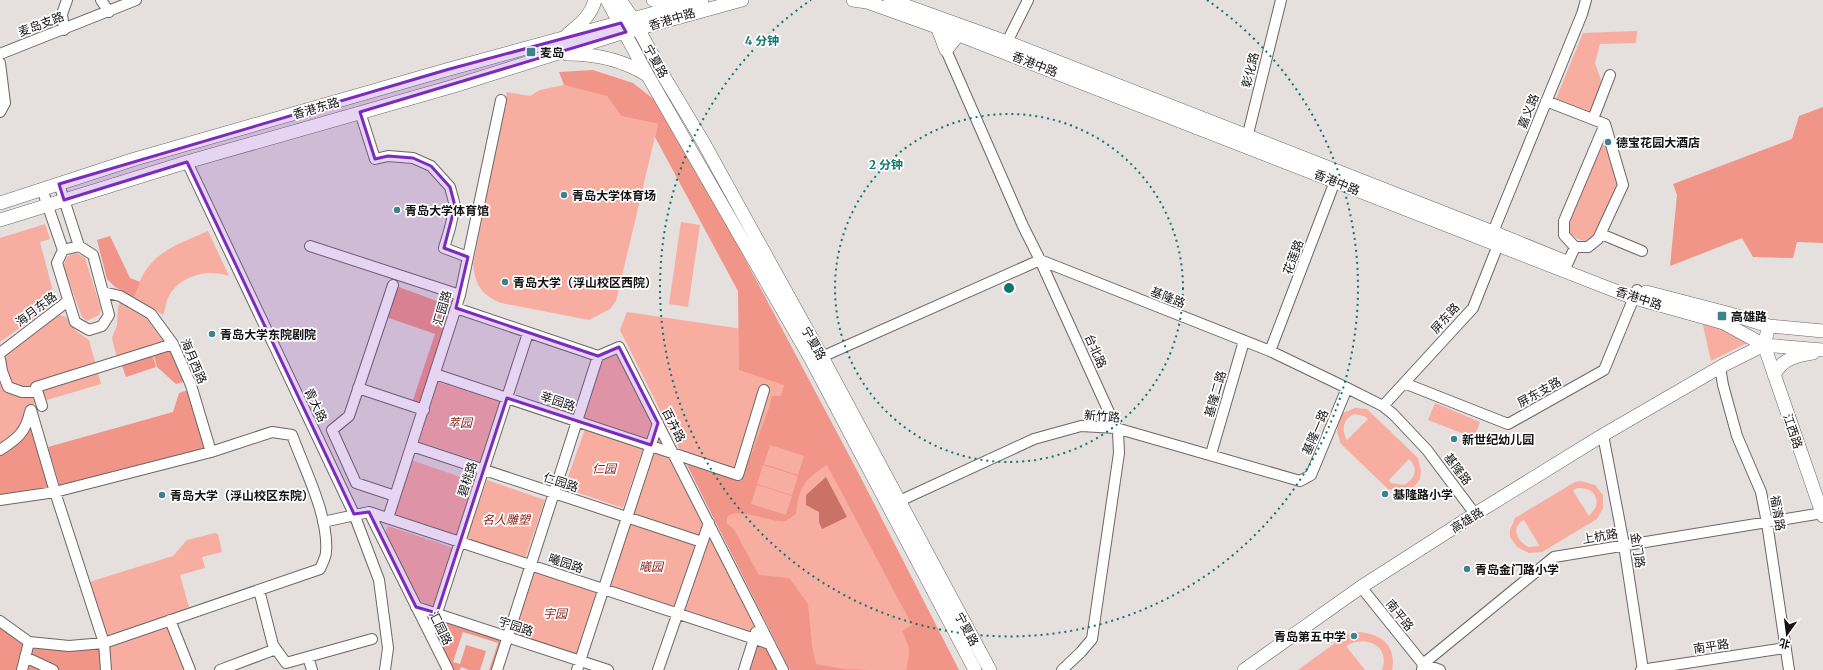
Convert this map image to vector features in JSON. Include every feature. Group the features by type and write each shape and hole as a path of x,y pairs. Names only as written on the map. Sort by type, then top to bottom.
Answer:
{"main road":[{"path":"566,36 584,21 595,0"},
{"path":"607,0 629,26"},
{"path":"620,0 629,26"},
{"path":"653,0 696,2"},
{"name":"香港中路","path":"629,26 742,0"},
{"name":"香港中路","path":"853,0 867,2 962,30 1247,140"},
{"name":"香港中路","path":"890,0 935,21"},
{"name":"香港中路","path":"629,26 696,2"},
{"path":"935,21 946,50"},
{"name":"香港东路","path":"0,203 135,159 566,36 629,26"},
{"name":"香港东路","path":"0,220 186,162 454,86 555,54 629,26"},
{"name":"宁夏路","path":"629,26 648,76 817,359"},
{"name":"宁夏路","path":"629,26 702,140 893,504 974,670"},
{"path":"946,50 962,30"},
{"name":"香港中路","path":"962,30 1007,42 1337,176 1498,245 1566,267 1635,294 1724,323 1764,345 1823,351"},
{"path":"555,54 582,54 615,60 634,67 648,76"},
{"name":"香港中路","path":"1337,176 1493,232 1566,267"},
{"name":"香港中路","path":"1635,294 1727,313 1769,326 1823,332"},
{"path":"1764,345 1769,326"},
{"name":"高雄路","path":"1244,670 1360,587 1475,514 1604,434 1720,367 1764,345"},
{"name":"江西路","path":"1764,345 1822,514"},
{"path":"1774,375 1784,361 1801,355 1823,351"},
{"name":"宁夏路","path":"893,504 990,670"}],"street":[{"path":"64,30 62,14 67,0"},
{"path":"101,0 109,12"},
{"name":"麦岛支路","path":"0,54 64,30 136,0"},
{"path":"1007,42 1028,0"},
{"name":"彰化路","path":"1247,140 1281,0"},
{"name":"嘉义路","path":"1493,232 1582,14 1586,0"},
{"name":"台北路","path":"946,50 1023,226 1040,260 1116,428 1119,453 1092,639 1082,652 1062,670"},
{"path":"0,63 5,103 0,112"},
{"path":"1593,119 1610,75"},
{"name":"汇园路","path":"388,518 460,295 500,100"},
{"path":"1546,101 1605,124"},
{"path":"360,112 375,159 388,156 413,158 431,166 450,187 455,206 444,248 468,257"},
{"path":"1605,124 1623,185 1598,239 1588,247 1575,247 1564,235 1564,221 1605,124"},
{"name":"青大路","path":"186,162 354,514 379,580 388,648 386,670"},
{"name":"花莲路","path":"1270,351 1337,176"},
{"path":"42,189 63,250 57,263 75,322 89,330 102,326 109,315 93,255 79,246 59,184"},
{"path":"1493,232 1498,245"},
{"path":"1601,234 1642,251"},
{"name":"屏东路","path":"1383,406 1473,308 1498,245"},
{"path":"63,250 79,246"},
{"path":"310,246 460,295"},
{"path":"1566,267 1575,247"},
{"path":"817,359 1040,260"},
{"name":"基隆路","path":"1040,260 1270,351 1383,406 1427,450 1475,514"},
{"path":"393,285 349,416 332,430 356,483 395,496"},
{"name":"海月西路","path":"103,292 120,296 151,314 173,344 191,385 211,452"},
{"name":"屏东支路","path":"1404,383 1508,424 1604,370 1635,294"},
{"path":"0,353 68,301"},
{"path":"456,308 598,356 497,670"},
{"name":"碧桃路","path":"430,634 528,333"},
{"name":"基隆二路","path":"1211,454 1244,342"},
{"path":"42,406 36,387 173,344"},
{"name":"百卉路","path":"598,356 619,347 783,670"},
{"path":"0,359 8,386 22,392 37,392"},
{"name":"福清路","path":"1720,367 1723,385 1737,436 1761,492 1789,670"},
{"path":"435,374 738,475 764,390"},
{"path":"358,388 424,410"},
{"name":"基隆一路","path":"1300,481 1311,475 1347,388"},
{"path":"0,450 15,441 27,425 31,410 55,492 104,643 106,670"},
{"path":"579,665 658,423"},
{"name":"新竹路","path":"893,504 1034,439 1081,426 1116,428 1211,454 1300,481"},
{"path":"0,500 55,492 211,452 272,432 292,434 326,532 326,553 320,569 104,643 69,646 29,642 0,621"},
{"name":"金门路","path":"1604,434 1624,545 1642,670"},
{"name":"仁园路","path":"412,446 702,542"},
{"name":"汇园路","path":"369,512 448,670"},
{"name":"曦园路","path":"323,522 354,514 369,512 770,644"},
{"name":"上杭路","path":"1422,667 1554,557 1822,514"},
{"path":"658,670 709,523"},
{"name":"南平路","path":"1360,587 1422,667"},
{"path":"259,590 273,645 286,664 372,639"},
{"name":"宇园路","path":"416,607 508,637 579,665 608,670"},
{"path":"170,620 190,670"},
{"path":"744,670 759,622"},
{"path":"22,670 29,642"},
{"name":"南平路","path":"1642,670 1785,648"},
{"path":"220,670 276,649"},
{"path":"25,657 53,670"},
{"path":"308,657 312,670"},
{"path":"1422,667 1440,670"}],"highlighted area":[{"path":"621,23 626,32 360,112 375,159 388,156 413,158 431,166 450,187 455,206 444,248 468,257 456,308 598,356 619,347 658,423 651,445 507,398 437,613 416,607 369,512 354,514 187,162 64,200 59,184 446,70"}],"green space":[{"path":"1637,31 1636,43 1600,44 1595,63 1602,83 1590,114 1555,101 1583,33"},
{"name":"青岛大学体育场","path":"564,85 605,93 621,116 658,124 616,301 610,309 589,320 501,303 494,300 484,293 478,284 473,265 507,92 530,96 540,90"},
{"path":"1601,144 1612,148 1617,186 1596,237 1588,241 1584,241 1580,240 1567,230 1567,222"},
{"path":"681,222 700,225 688,307 669,304"},
{"path":"45,224 50,239 40,242 55,299 48,308 0,342 0,238"},
{"path":"208,231 229,276 211,273 194,276 185,280 172,292 167,300 163,315 134,297 139,282 153,261 182,242"},
{"path":"77,253 85,258 101,309 99,315 87,321 82,317 64,268 67,258"},
{"path":"120,303 147,319 164,342 117,358 112,338 117,325 118,307"},
{"path":"627,312 763,332 941,670 790,670 620,330"},
{"path":"56,314 66,317 75,330 89,340 101,384 30,405 26,423 0,447 0,359"},
{"path":"1702,321 1755,339 1711,361"},
{"path":"619,349 655,424 648,442 580,419 600,358"},
{"name":"萃园","path":"438,382 501,402 482,462 419,442"},
{"path":"1435,403 1480,422 1474,438 1428,420"},
{"path":"1355,408 1367,409 1418,458 1421,471 1420,479 1413,488 1400,492 1388,489 1341,444 1337,432 1339,419 1343,413","holes":["1354,414 1364,416 1368,419 1347,440 1344,432 1344,425 1347,419","1409,459 1415,470 1411,480 1404,485 1391,483 1389,480"]},
{"name":"仁园","path":"585,429 643,449 623,508 564,488"},
{"name":"曦园","path":"659,432 705,524 676,611 607,587"},
{"path":"411,460 475,482 458,535 393,514"},
{"name":"名人雕塑","path":"487,480 545,500 525,559 466,539"},
{"path":"1581,481 1595,485 1603,495 1603,508 1597,519 1542,552 1529,553 1517,547 1510,537 1510,530 1515,518 1575,482","holes":["1577,488 1590,490 1595,495 1597,502 1596,507 1589,516 1573,491","1524,520 1539,545 1539,546 1529,547 1518,538 1516,530 1517,526"]},
{"path":"388,526 454,548 434,609 418,604 384,535"},
{"path":"215,533 218,534 222,552 202,557 205,568 180,575 190,611 105,640 86,583 173,556 187,540"},
{"path":"710,533 755,622 751,634 683,611"},
{"name":"宇园","path":"533,570 599,592 578,655 512,633"},
{"path":"169,624 188,670 108,670 107,645"},
{"path":"1357,632 1373,635 1385,642 1392,654 1392,670 1382,670 1384,661 1383,654 1380,649 1374,644 1361,642 1346,646 1365,670 1298,670 1346,635"}],"shaded area":[{"path":"593,70 633,83 665,108 860,476 959,670 906,670 909,650 902,631 912,625 827,465 813,475 804,485 797,504 796,514 785,521 740,513 732,514 728,517 727,524 733,528 759,575 789,578 808,604 812,646 816,664 845,669 868,670 790,670 687,465 741,481 768,411 772,396 781,396 784,385 739,370 738,291 655,137 658,124 621,116 607,96 564,85 559,72","holes":["770,445 804,456 798,475 764,464","763,465 798,476 792,495 757,484","757,485 792,496 786,515 751,504"]},
{"path":"1823,107 1823,243 1797,242 1793,258 1753,257 1742,238 1670,266 1677,195 1673,184 1792,139 1799,116"},
{"path":"110,236 130,278 140,282 134,297 115,287 107,279 97,240"},
{"path":"396,286 453,307 421,406 412,403 435,334 386,317"},
{"path":"172,347 186,381 176,384 157,367 153,353"},
{"path":"152,353 156,367 126,377 121,363"},
{"path":"188,390 208,449 60,487 48,447 173,412 179,393"},
{"path":"31,424 51,491 0,497 0,454"},
{"path":"826,477 847,517 822,529 819,522 819,512 806,505 806,495"},
{"path":"438,616 504,638 495,670 489,670 498,643 463,632 453,662 460,664 466,645 486,651 480,670 469,670 461,667 460,670 450,670 432,635"},
{"path":"0,625 26,643 20,670 0,670"},
{"path":"31,645 99,647 101,670 25,670"},
{"path":"757,645 766,648 777,670 749,670"}],"place":[{"name":"麦岛","path":"531,52"},
{"name":"德宝花园大酒店","path":"1608,142"},
{"name":"青岛大学体育场","path":"564,195"},
{"name":"青岛大学体育馆","path":"397,210"},
{"name":"青岛大学（浮山校区西院）","path":"505,282"},
{"name":"高雄路","path":"1722,316"},
{"name":"青岛大学东院剧院","path":"212,334"},
{"name":"新世纪幼儿园","path":"1454,439"},
{"name":"基隆路小学","path":"1385,494"},
{"name":"青岛大学（浮山校区东院）","path":"162,495"},
{"name":"青岛金门路小学","path":"1467,569"},
{"name":"青岛第五中学","path":"1354,636"}]}
